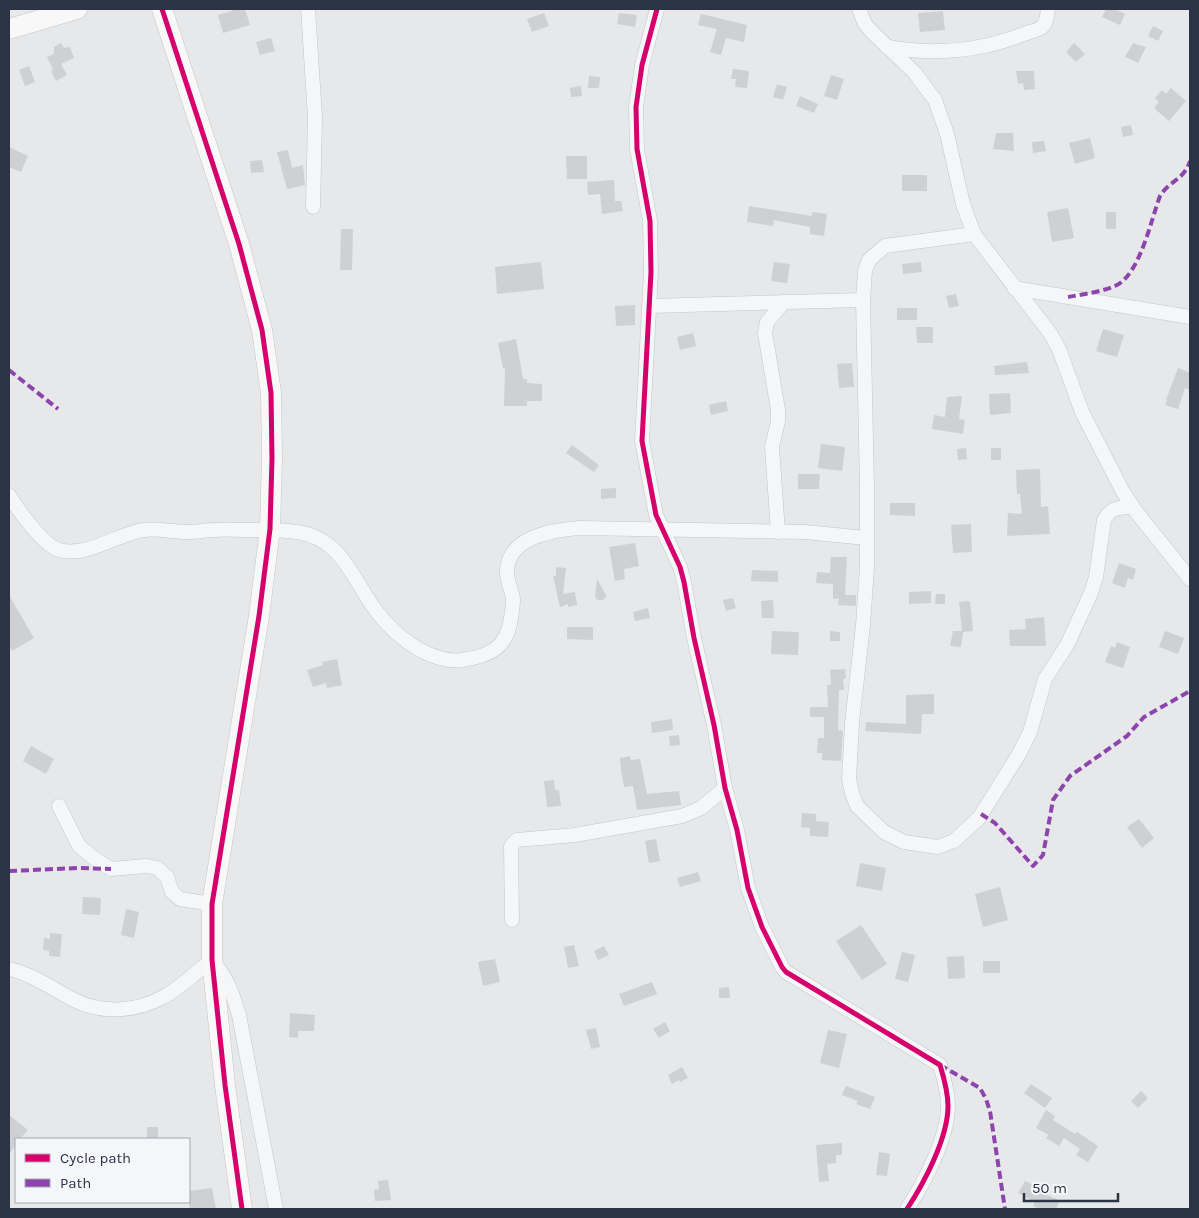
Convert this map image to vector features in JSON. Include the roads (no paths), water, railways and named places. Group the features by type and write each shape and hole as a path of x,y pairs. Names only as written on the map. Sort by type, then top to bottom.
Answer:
{"street":[{"path":"9,29 77,9"},
{"path":"162,9 236,235 262,330 271,392 270,529 259,616 212,904 212,960 225,1085 242,1209"},
{"path":"308,9 315,117 313,207"},
{"path":"657,9 642,65 636,107 637,149 650,221 652,272 642,441 652,500 656,515 680,567 684,582 694,638 714,725 725,788 737,830 753,907 782,967 786,972 940,1065 947,1098 946,1122 931,1167 907,1209"},
{"path":"858,9 868,28 914,72 935,100 947,134 963,204 974,234 1055,341 1082,412 1123,492 1190,579"},
{"path":"887,47 906,50 946,51 968,49 1013,38 1042,27 1048,9"},
{"path":"974,234 885,246 869,260 865,272 863,300 867,567 863,625 852,723 849,779 857,806 884,832 904,842 938,847 954,841 979,818 1019,754 1030,732 1045,679 1067,645 1091,593 1096,577 1104,520 1109,512 1115,508 1133,507"},
{"path":"1014,288 1190,317"},
{"path":"649,306 863,300"},
{"path":"778,532 772,447 778,421 778,410 765,333 767,322 784,302"},
{"path":"9,495 30,525 58,550 80,550 143,530 190,532 270,529 303,532 324,541 340,555 373,606 396,634 428,654 445,660 460,660 488,653 498,648 505,639 510,628 513,601 507,578 507,568 510,559 524,543 539,534 555,530 579,528 663,529 806,532 866,538"},
{"path":"512,920 511,846 517,840 575,835 682,816 701,808 725,788"},
{"path":"59,806 79,846 103,864 111,869 147,866 157,868 167,877 172,892 180,899 212,904"},
{"path":"9,969 22,972 90,1008 118,1010 145,1004 164,997 212,960"},
{"path":"212,960 220,969 235,1000 276,1209"}]}
